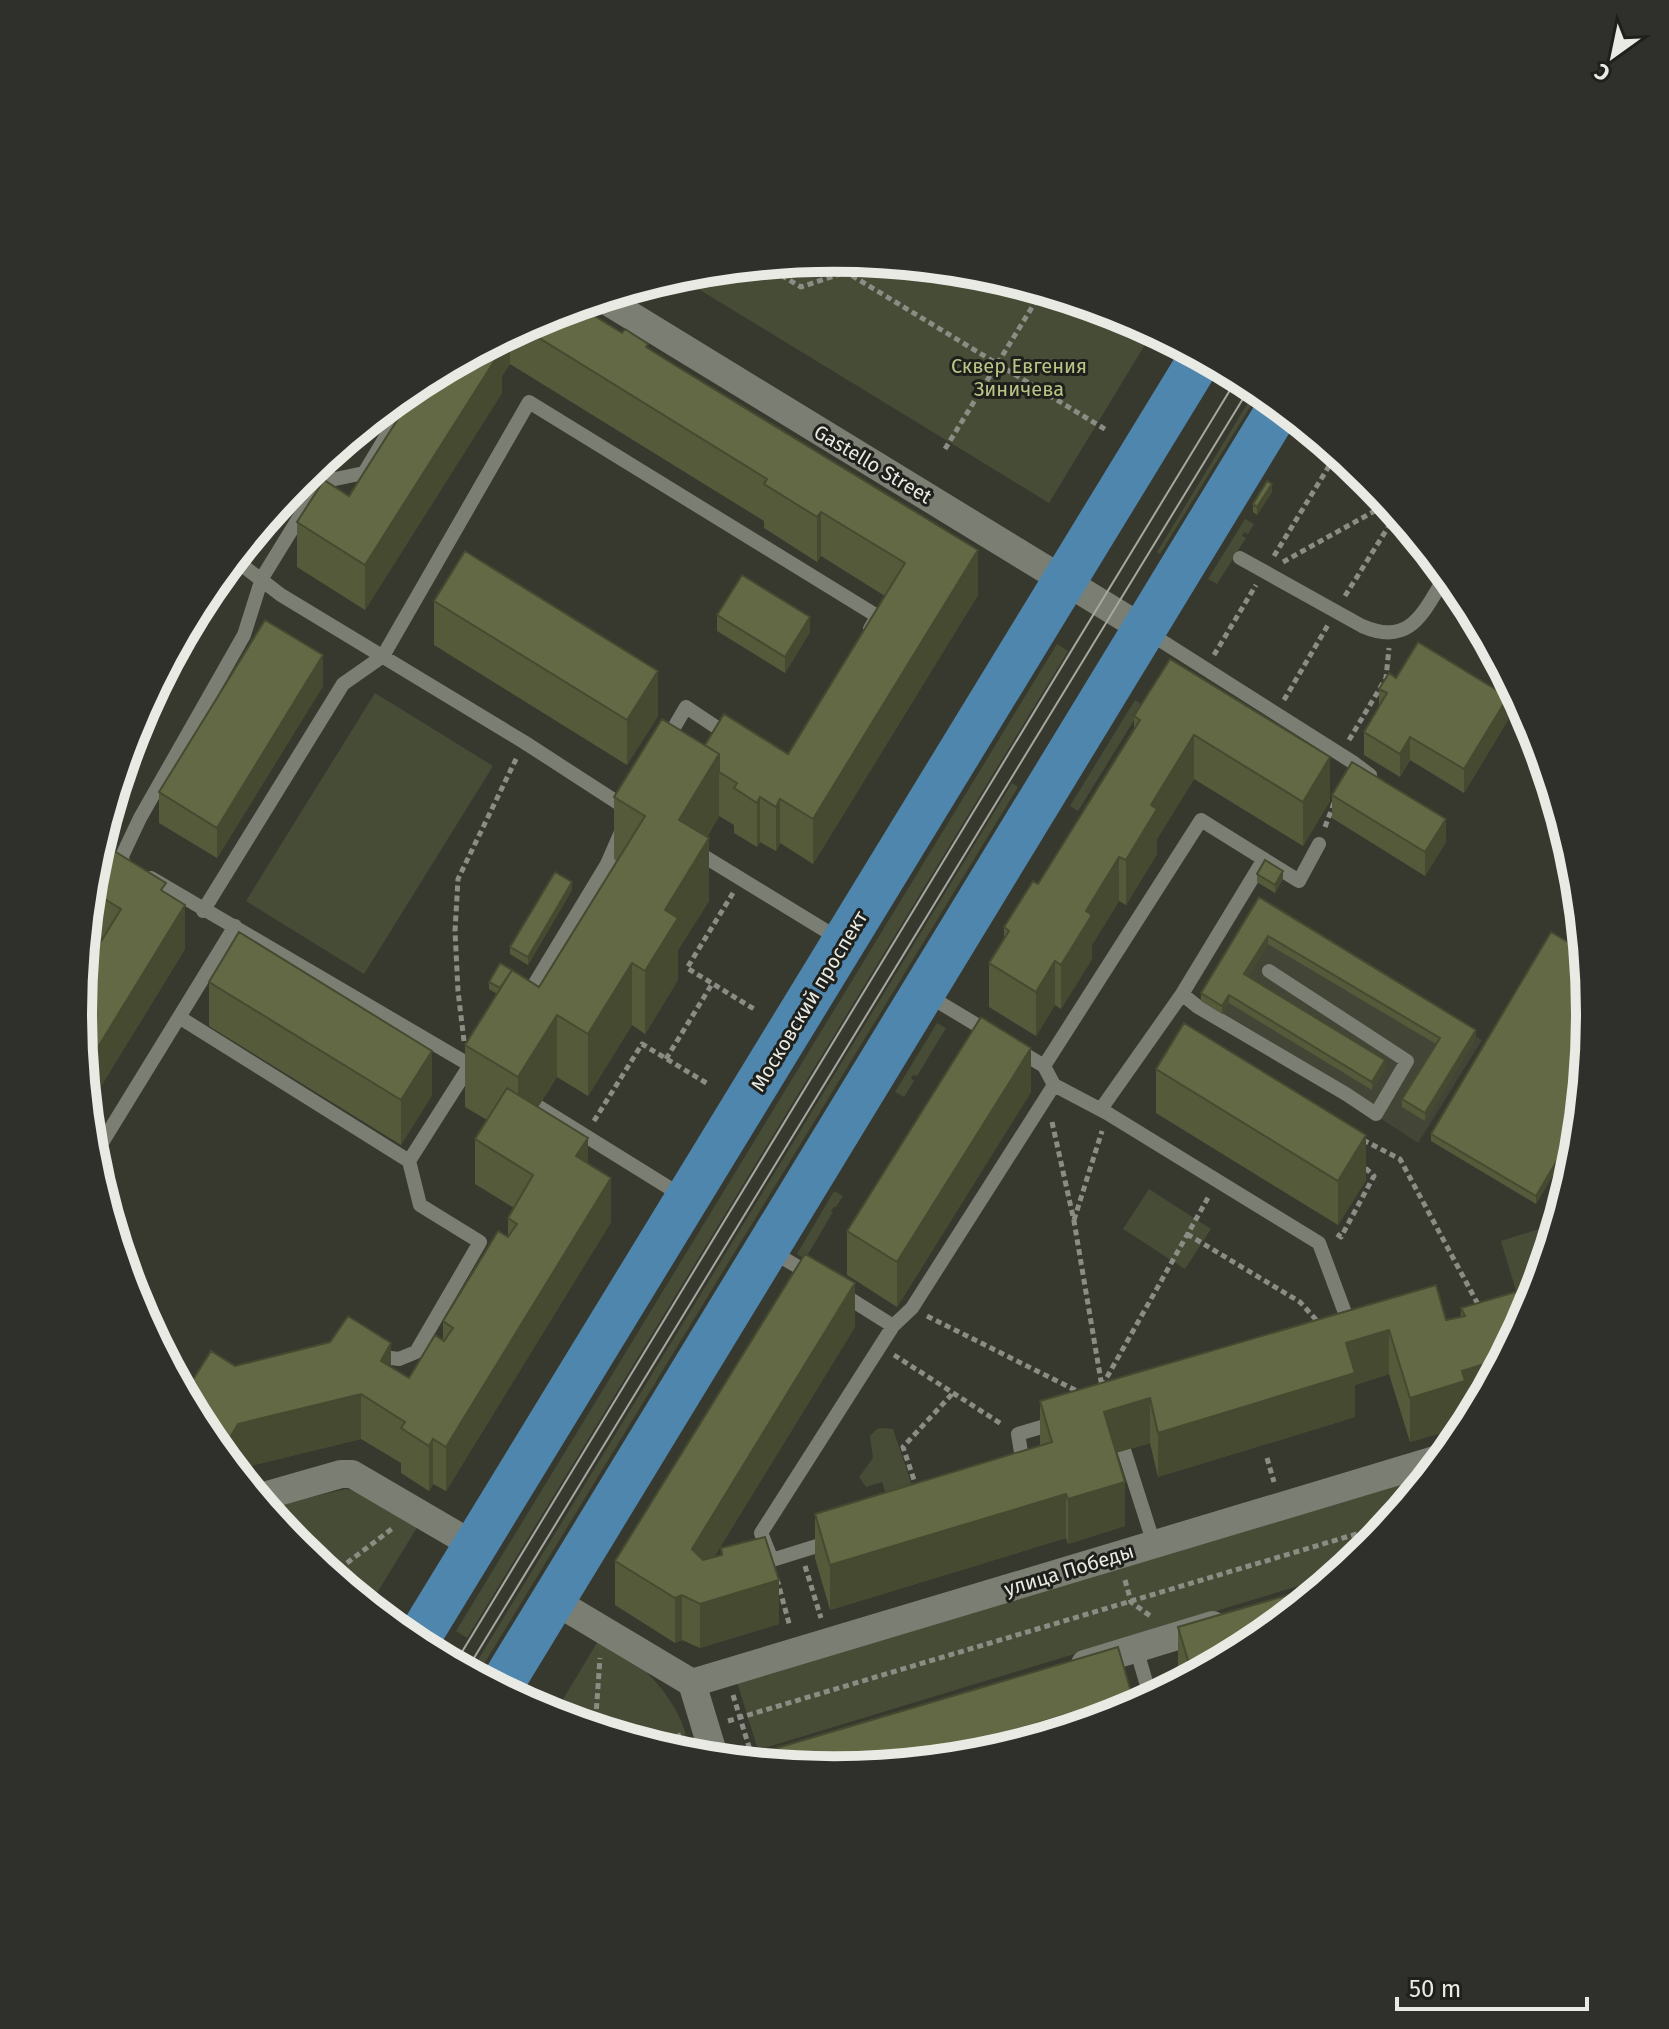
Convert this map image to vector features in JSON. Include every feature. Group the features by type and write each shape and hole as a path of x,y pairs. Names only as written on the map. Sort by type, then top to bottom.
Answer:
{"main road":[{"name":"Московский проспект","path":"422,1632 1196,366"},
{"path":"505,1679 1274,416"}],"street":[{"name":"Gastello Street","path":"614,306 895,486 1145,630"},
{"name":"улица Победы","path":"692,1683 1427,1462"},
{"path":"268,1495 341,1474 352,1474 475,1546"},
{"path":"553,1600 692,1683 711,1747"},
{"path":"1065,1670 1240,1617"}],"lane":[{"path":"203,911 343,684 383,656 529,402 837,584 877,616 862,642"},
{"path":"318,480 364,473 401,412"},
{"path":"108,884 140,818 244,635 262,578 321,482"},
{"path":"1240,558 1374,631 1391,633 1406,630 1418,620 1440,585"},
{"path":"243,565 281,595 524,742 630,802 640,816"},
{"path":"1145,630 1384,784"},
{"path":"656,758 686,707 749,748"},
{"path":"521,1007 607,864 630,802"},
{"path":"1044,1066 1201,820 1299,881 1319,844"},
{"path":"697,852 844,943"},
{"path":"109,857 122,860 203,911 235,926 486,1074"},
{"path":"1104,1111 1182,994 1264,859"},
{"path":"103,1141 235,926"},
{"path":"1182,994 1198,1007 1376,1114 1407,1061 1269,971"},
{"path":"854,1535 772,1560 761,1533 893,1326 912,1308 1050,1091 1044,1066 924,993"},
{"path":"179,1017 409,1161 420,1205 480,1242 416,1352 399,1359 359,1352"},
{"path":"409,1161 470,1065 486,1054"},
{"path":"1050,1091 1104,1111 1319,1243 1360,1334 1336,1342"},
{"path":"539,1107 688,1199"},
{"path":"767,1249 818,1279"},
{"path":"832,1287 893,1326"},
{"path":"1015,1484 1026,1481 1018,1434 1063,1421"},
{"path":"1124,1450 1154,1544"},
{"path":"1136,1648 1147,1687"}],"path":[{"path":"780,275 801,287 845,272"},
{"path":"847,273 1108,431"},
{"path":"945,449 1037,300"},
{"path":"1277,565 1378,509"},
{"path":"1340,754 1386,678 1391,633"},
{"path":"470,1065 464,1047 458,991 455,931 458,879 524,742"},
{"path":"1319,844 1328,816 1354,763"},
{"path":"741,879 687,968 754,1009"},
{"path":"666,1059 712,984"},
{"path":"585,1136 642,1044 708,1084"},
{"path":"1050,1091 1105,1397"},
{"path":"1074,1221 1104,1111"},
{"path":"1311,1238 1320,1223 1341,1237 1374,1176 1362,1166 1354,1136 1400,1159 1486,1319"},
{"path":"1102,1387 1217,1181"},
{"path":"1187,1234 1300,1302 1336,1342"},
{"path":"912,1308 1081,1393"},
{"path":"880,1346 1018,1434"},
{"path":"921,1499 903,1447 953,1393"},
{"path":"1267,1458 1277,1494"},
{"path":"340,1568 417,1511"},
{"path":"740,1718 1369,1530"},
{"path":"800,1552 823,1623"},
{"path":"772,1560 791,1632"},
{"path":"1125,1580 1131,1602 1155,1621"},
{"path":"596,1718 600,1650"},
{"path":"730,1686 751,1752"},
{"path":"671,1739 686,1734"}],"shaded area":[{"path":"1259,904 1482,1040 1418,1143 1199,1000"}],"green space":[{"name":"Сквер Евгения Зиничева","path":"834,272 931,278 1027,297 1073,311 1146,343 1049,503 693,286 738,278"},
{"path":"1250,399 1253,401 1160,554 1157,552"},
{"path":"1245,519 1254,524 1248,534 1244,532 1242,536 1246,538 1217,584 1208,579"},
{"path":"1057,644 1068,651 467,1638 456,1631"},
{"path":"375,693 493,766 364,974 246,901"},
{"path":"1135,700 1143,705 1133,715 1136,717 1078,811 1070,806"},
{"path":"1012,783 1018,787 482,1668 475,1664"},
{"path":"937,1023 946,1028 917,1076 911,1078 914,1081 904,1097 895,1092"},
{"path":"1149,1189 1211,1229 1185,1269 1123,1229"},
{"path":"834,1191 843,1196 831,1211 805,1259 797,1254"},
{"path":"1546,1227 1519,1301 1501,1241"},
{"path":"877,1429 893,1429 913,1489 887,1498 882,1482 866,1487 859,1477 873,1458 870,1436"},
{"path":"1412,1481 1360,1540 1314,1581 758,1750 737,1682"},
{"path":"346,1489 354,1490 418,1526 374,1597 309,1540 277,1505"},
{"path":"598,1641 637,1664 656,1682 680,1718 688,1742 642,1732 560,1704"}],"building":[{"path":"594,312 593,315 622,333 625,329 673,364 978,550 813,819 780,799 776,807 760,797 757,803 734,788 737,783 719,772 719,754 705,745 724,714 788,754 905,563 821,512 817,517 764,484 767,479 535,336"},
{"path":"500,352 365,565 297,522 324,480 349,496 404,410 463,371"},
{"path":"1267,481 1272,484 1257,507 1253,504"},
{"path":"465,551 658,671 627,720 434,601"},
{"path":"742,575 810,617 785,657 717,615"},
{"path":"265,620 323,655 217,828 159,792"},
{"path":"1418,642 1504,694 1506,700 1464,769 1410,737 1400,754 1364,732 1387,693 1379,689 1389,673 1396,678"},
{"path":"1170,659 1330,757 1303,802 1194,735 1151,805 1157,809 1126,860 1119,857 1086,911 1092,915 1061,965 1055,961 1036,992 989,963 1009,931 1004,927 1033,881 1038,884 1140,720 1134,716"},
{"path":"662,719 719,754 679,820 709,838 665,910 678,918 645,971 632,963 588,1034 557,1015 518,1077 465,1045 512,970 539,987 645,816 614,797"},
{"path":"1352,762 1446,819 1425,852 1332,795"},
{"path":"111,849 166,883 161,890 185,905 94,1054 95,951 121,909 101,897"},
{"path":"1265,860 1283,871 1275,885 1257,874"},
{"path":"555,872 572,882 528,957 510,947"},
{"path":"1259,897 1476,1030 1425,1113 1402,1099 1440,1038 1268,936 1244,974 1385,1060 1372,1082 1229,995 1222,1006 1201,993"},
{"path":"239,932 432,1051 401,1100 209,982"},
{"path":"1551,932 1573,945 1577,1014 1571,1111 1565,1147 1536,1196 1431,1134"},
{"path":"500,963 512,970 500,988 489,982"},
{"path":"981,1017 1031,1048 897,1262 847,1231"},
{"path":"1184,1023 1366,1135 1338,1181 1156,1069"},
{"path":"507,1088 588,1138 576,1156 611,1178 446,1447 433,1439 429,1446 401,1428 405,1422 361,1394 238,1424 227,1442 190,1384 211,1351 235,1366 330,1342 348,1316 391,1343 381,1361 409,1378 435,1335 444,1341 453,1328 443,1321 498,1231 508,1237 517,1224 508,1218 533,1175 475,1139"},
{"path":"805,1254 855,1283 692,1549 703,1560 722,1555 721,1548 765,1537 779,1580 700,1604 682,1595 675,1598 615,1561"},
{"path":"1436,1285 1446,1320 1465,1316 1461,1308 1524,1290 1490,1362 1462,1371 1465,1381 1410,1398 1389,1330 1346,1343 1355,1373 1158,1433 1150,1398 1104,1412 1125,1482 1068,1499 1066,1494 830,1565 815,1514 1052,1442 1040,1401"},
{"path":"1303,1591 1247,1632 1190,1666 1178,1627"},
{"path":"1118,1647 1132,1694 961,1746 931,1751 834,1757 760,1753"}],"tram line":[{"path":"460,1656 1232,387"},
{"path":"471,1662 1245,396"}]}
